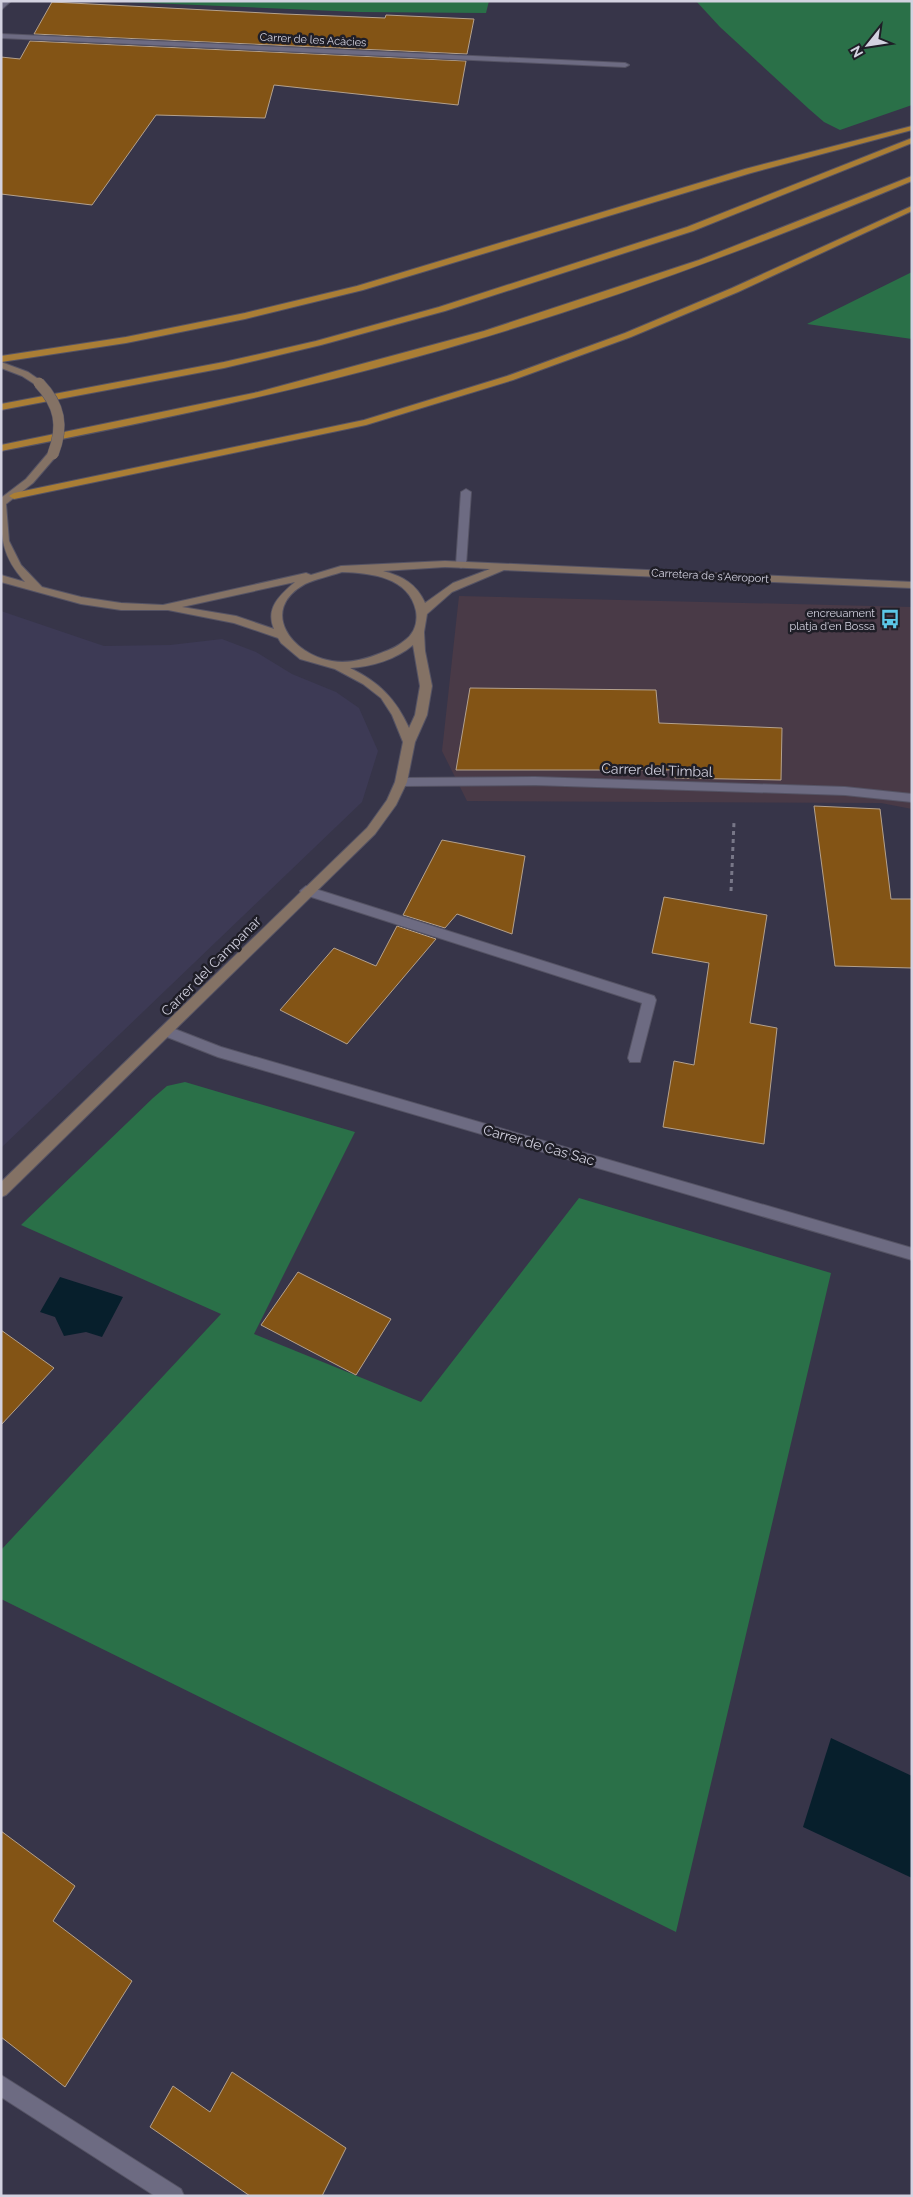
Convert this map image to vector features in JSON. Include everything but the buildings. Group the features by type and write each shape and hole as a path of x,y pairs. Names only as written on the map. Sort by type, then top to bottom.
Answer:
{"highway":[{"path":"1,358 126,340 245,316 360,288 748,172 912,128"},
{"path":"1,407 224,365 318,343 442,309 690,229 912,140"},
{"path":"1,448 121,425 260,394 470,338 722,255 818,218 912,178"},
{"path":"14,496 366,422 510,378 628,335 734,290 912,208"}],"main road":[{"path":"1,364 25,374 39,383 55,402 61,417 61,432 53,454 34,478 14,496 1,503 2,539 9,556 16,569 41,591"},
{"name":"Carretera de s'Aeroport","path":"356,569 461,565 912,585"},
{"path":"422,612 436,596 449,588 509,567"},
{"path":"1,578 41,591 109,607 163,608 236,620 278,634 294,651 314,661 334,665 358,665 385,659 404,647 419,633 422,624 422,612 414,591 402,582 376,572 356,569 325,572 163,608"},
{"path":"278,634 275,618 278,603 288,591 303,581 325,572"},
{"name":"Carrer del Campanar","path":"1,1191 167,1031 306,891 371,831 392,802 401,782 409,742 421,715 426,686 419,651 419,633"},
{"path":"334,665 365,679 385,694 398,712 409,742"}],"street":[{"path":"1,8 8,1"},
{"name":"Carrer de les Acàcies","path":"1,36 625,65"},
{"path":"461,565 466,492"},
{"name":"Carrer del Timbal","path":"401,782 535,781 736,787 845,791 912,798"},
{"path":"306,891 650,1000 635,1058"},
{"name":"Carrer de Cas Sac","path":"167,1031 227,1055 912,1254"},
{"path":"1,2085 174,2196"}],"path":[{"path":"731,891 736,787"}],"shaded area":[{"path":"459,596 912,607 912,809 881,803 467,801 442,751"},
{"path":"1,611 104,646 170,645 222,639 256,652 292,674 336,692 359,708 378,751 362,802 1,1148"}],"green space":[{"path":"103,1 489,1 486,13 359,12"},
{"path":"696,1 912,1 912,105 840,130 824,122 809,109 720,27"},
{"path":"912,272 912,339 807,324"},
{"path":"185,1082 355,1132 254,1334 421,1402 579,1198 831,1273 676,1932 1,1599 1,1550 221,1314 21,1225 153,1098 167,1086"}],"water":[{"path":"60,1277 123,1297 102,1337 86,1332 64,1336 55,1317 40,1312"},
{"path":"831,1738 912,1776 912,1878 803,1827"}],"place":[{"name":"encreuament platja d'en Bossa","path":"890,619"}]}
